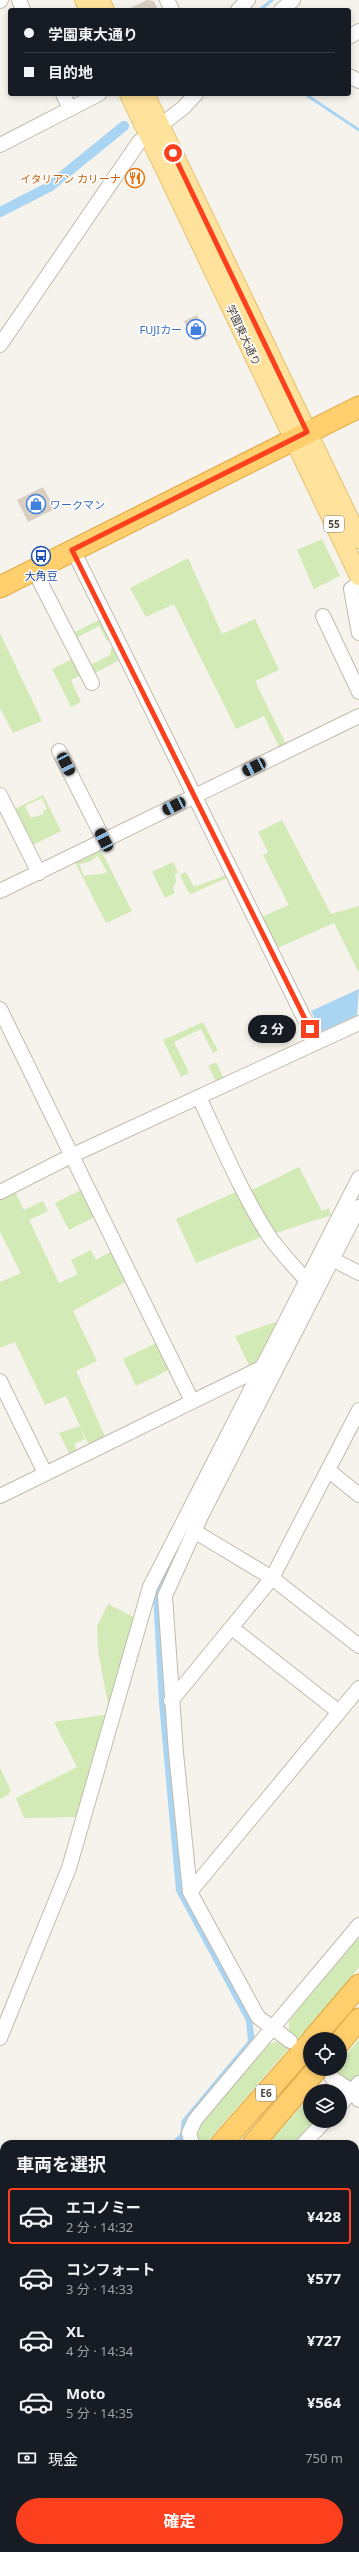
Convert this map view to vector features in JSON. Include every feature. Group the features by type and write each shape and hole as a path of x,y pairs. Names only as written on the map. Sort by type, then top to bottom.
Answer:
{"highway":[{"path":"0,587 359,407"},
{"path":"319,2032 359,1985"},
{"path":"347,2034 359,2019"},
{"name":"E6","path":"224,2140 300,2042"},
{"name":"E6","path":"257,2140 321,2076"}],"main road":[{"name":"学園東大通り","path":"129,96 154,130 300,436 359,576"},
{"name":"学園東大通り","path":"146,96 154,130"},
{"name":"学園東大通り","path":"300,436 359,539"}],"street":[{"path":"240,8 248,0"},
{"path":"283,8 293,0"},
{"path":"64,96 70,109"},
{"path":"0,145 95,96"},
{"path":"0,345 139,142 194,96"},
{"path":"72,550 316,1042"},
{"path":"34,570 92,683"},
{"path":"359,583 351,589 359,634"},
{"path":"323,616 359,692"},
{"path":"0,891 359,716"},
{"path":"59,751 104,840"},
{"path":"0,795 39,873"},
{"path":"0,1009 73,1155 192,1401"},
{"path":"0,1192 73,1155 359,1023"},
{"path":"199,1097 252,1207 270,1237 306,1280"},
{"path":"0,2038 69,1868 150,1587 359,1178"},
{"path":"300,2042 274,2029 258,2017 190,1892 171,1700 165,1596 194,1531 359,1206"},
{"path":"332,1259 359,1273"},
{"path":"0,1496 261,1368"},
{"path":"0,1381 45,1473"},
{"path":"171,1700 272,1578 359,1410"},
{"path":"328,1470 359,1495"},
{"path":"194,1531 272,1578 359,1646"},
{"path":"232,1628 339,1712"},
{"path":"190,1892 359,1688"},
{"path":"191,2140 189,2133 195,2120 274,2029 359,1925"},
{"path":"330,2076 357,2091 347,2099"},
{"path":"307,2140 318,2128"}],"green space":[{"path":"322,539 340,576 314,589 297,550"},
{"path":"188,558 222,634 255,619 279,670 255,681 287,746 280,749 264,716 236,729 174,604 146,617 130,588"},
{"path":"101,619 111,639 107,641 99,626 78,637 90,665 110,655 111,649 116,648 121,659 93,674 73,633"},
{"path":"0,633 42,721 13,733 0,708"},
{"path":"74,658 80,669 79,676 71,680 81,702 71,707 52,669"},
{"path":"43,795 61,831 31,846 13,810","holes":["42,798 47,809 43,811 44,814 31,818 25,806"]},
{"path":"282,820 331,914 359,906 359,973 334,923 275,949 259,918 289,905 263,855 268,852 258,832"},
{"path":"99,847 132,911 106,923 74,860","holes":["98,856 107,872 84,876 79,864 89,862"]},
{"path":"173,862 178,872 175,875 176,882 173,887 175,893 165,898 152,872"},
{"path":"186,872 194,887 229,874 229,877 191,894 188,892 180,875"},
{"path":"203,1022 218,1051 213,1053 201,1029 174,1042 189,1073 181,1077 163,1040"},
{"path":"216,1062 224,1079 217,1083 208,1066"},
{"path":"299,1167 322,1211 329,1208 331,1215 273,1234 250,1191"},
{"path":"14,1189 24,1210 43,1201 48,1211 29,1220 59,1283 78,1274 71,1260 91,1250 96,1260 112,1251 127,1281 73,1311 97,1361 76,1371 106,1439 90,1447 66,1396 45,1405 15,1342 0,1348 0,1282 21,1273 0,1232 0,1197"},
{"path":"83,1189 96,1216 69,1230 55,1203"},
{"path":"238,1191 261,1237 196,1263 176,1219"},
{"path":"282,1320 258,1364 250,1367 235,1336"},
{"path":"158,1342 171,1369 136,1386 123,1359"},
{"path":"80,1426 85,1439 74,1444 78,1452 70,1455 59,1433"},
{"path":"108,1604 136,1618 109,1710 98,1651 97,1626"},
{"path":"108,1714 78,1817 24,1818 16,1798 77,1767 54,1722"},
{"path":"0,1768 11,1790 8,1795 0,1799"},
{"path":"359,1934 359,1967 306,2032 303,2032 303,2036 298,2042 289,2035 289,2021"},
{"path":"359,2039 359,2076 351,2082 339,2076 347,2076 347,2054"},
{"path":"278,2041 291,2046 209,2140 196,2140 197,2126 269,2044"},
{"path":"303,2104 303,2128 313,2128 302,2140 272,2140"}],"water":[{"path":"359,989 357,1015 321,1032 311,1011"},
{"path":"359,1186 359,1196 161,1588 183,1890 252,2017 255,2043 190,2140 174,2140 180,2134 182,2120 248,2041 246,2021 176,1891 159,1703 153,1595"}],"building":[{"path":"147,0 154,1 157,8 130,8"},
{"name":"FUJIカー","path":"197,315 207,336 195,341 184,321"},
{"name":"ワークマン","path":"43,487 55,509 28,522 17,500"}],"waterway":[{"path":"262,8 272,0"},
{"path":"308,96 359,130"},
{"path":"0,212 49,187 124,126"}],"place":[{"name":"イタリアン カリーナ","path":"135,178"},
{"name":"FUJIカー","path":"196,329"},
{"name":"ワークマン","path":"36,504"},
{"name":"大角豆","path":"41,556"}],"route":[{"path":"173,153 307,432 72,550 310,1029"}]}
